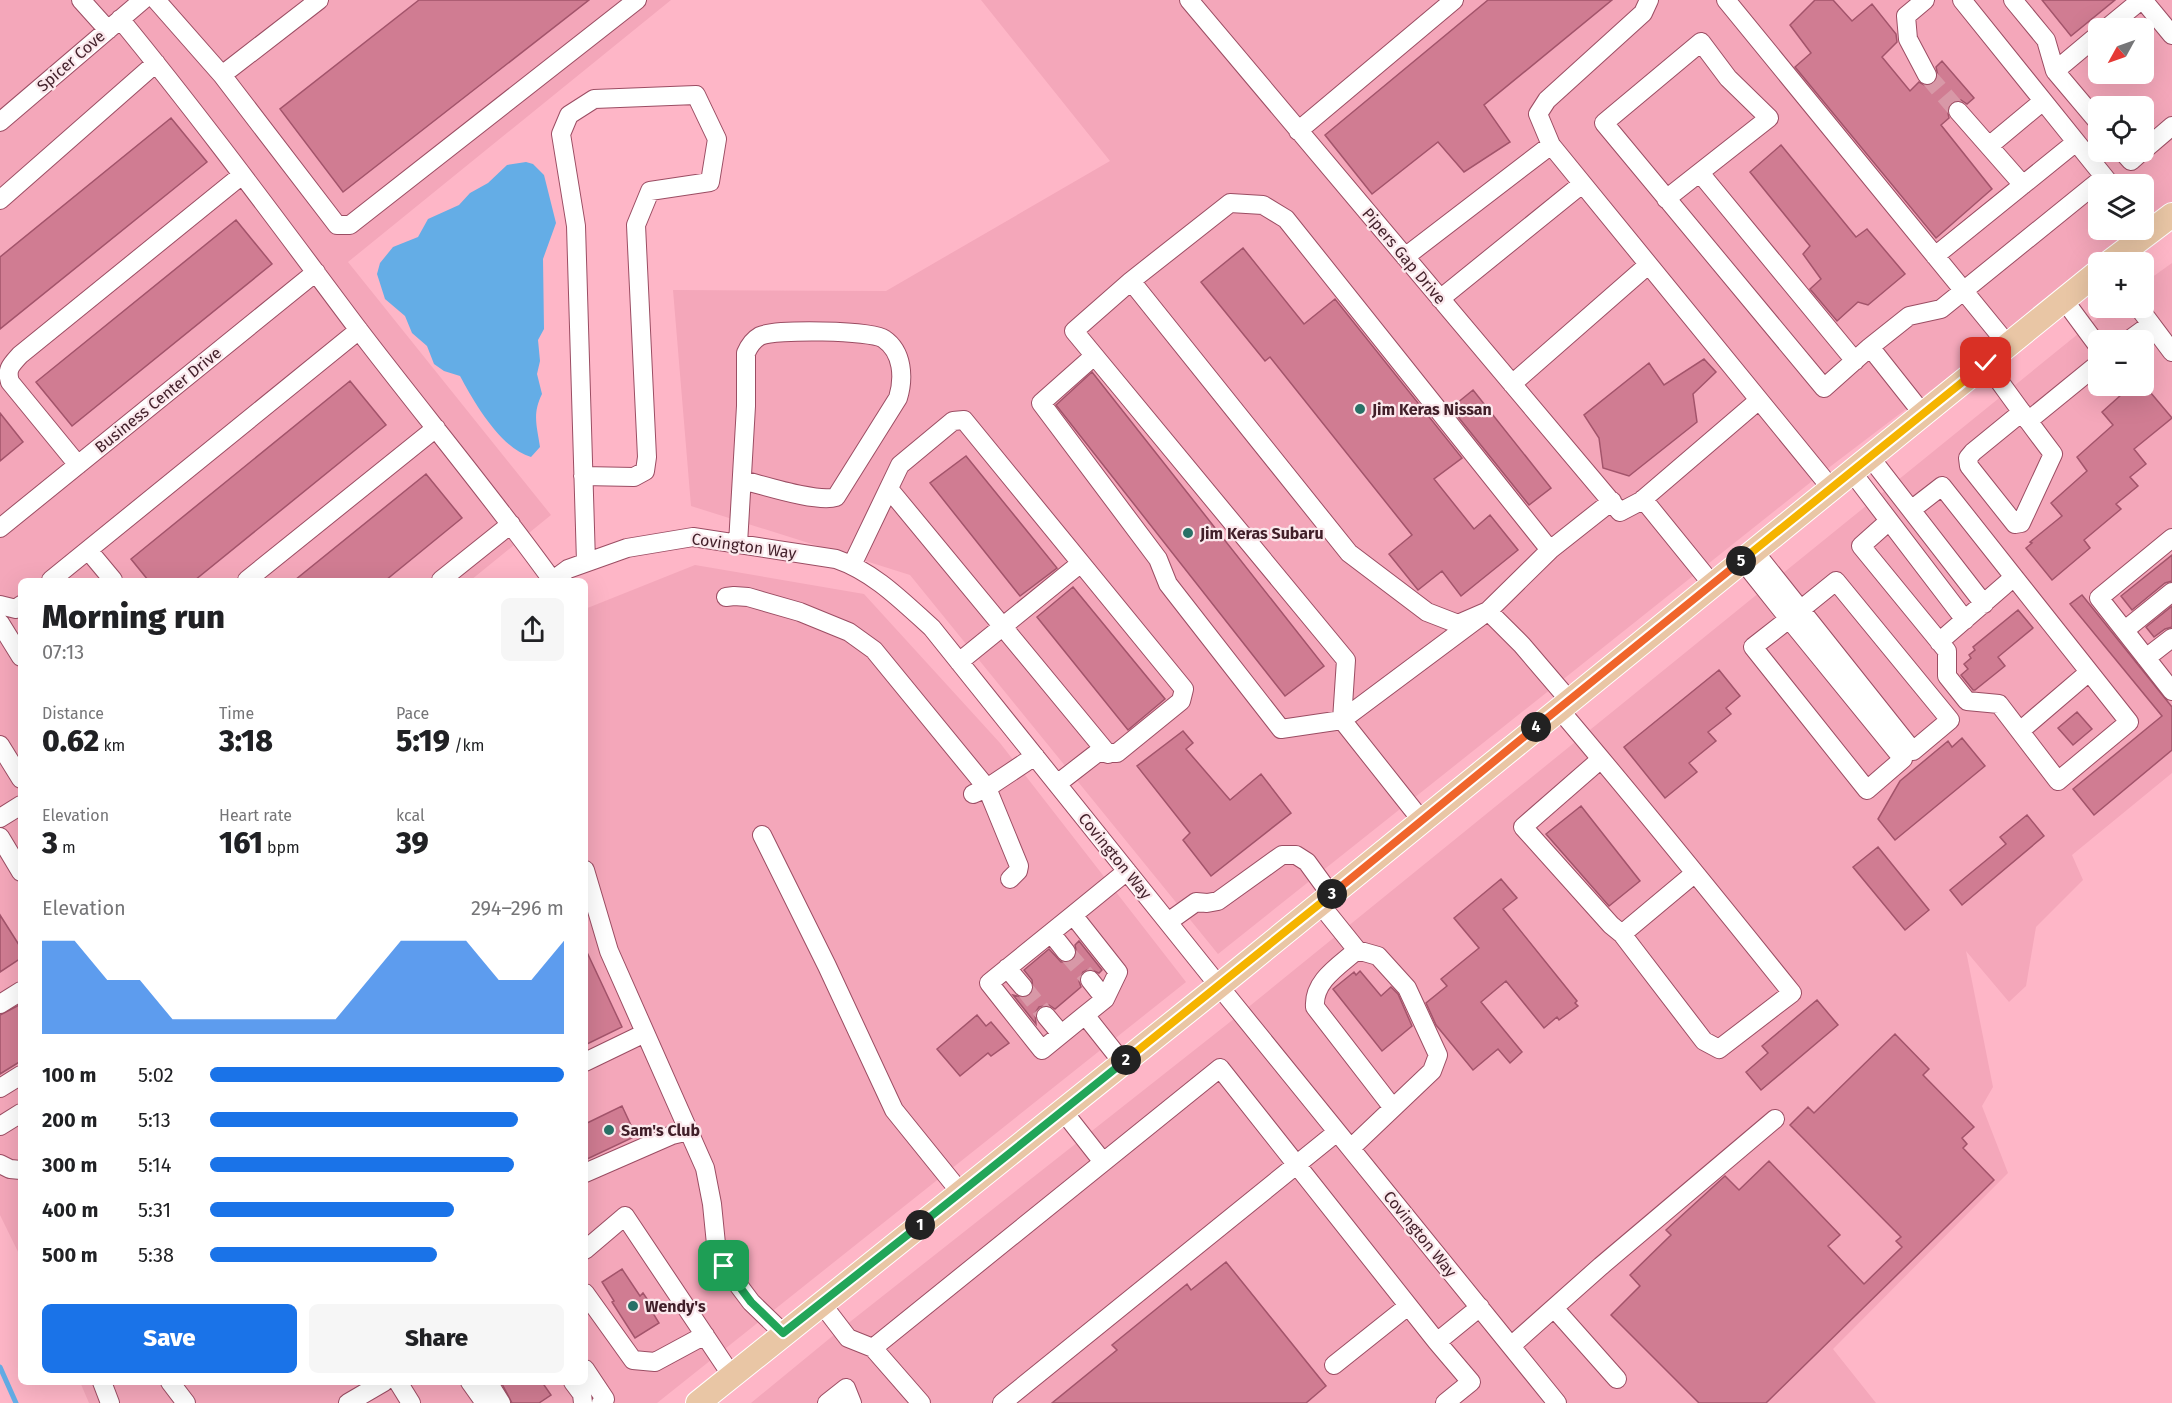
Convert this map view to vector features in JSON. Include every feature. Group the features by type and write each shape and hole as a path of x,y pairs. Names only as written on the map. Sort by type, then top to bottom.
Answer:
{"main road":[{"path":"2124,252 2160,225"},
{"path":"698,1403 1219,986 2088,280"}],"street":[{"path":"81,0 114,25 156,63 552,578"},
{"name":"Spicer Cove","path":"1,118 143,0"},
{"path":"156,0 222,75 337,225 350,225 637,0"},
{"path":"222,75 319,0"},
{"name":"Pipers Gap Drive","path":"1189,0 1616,507"},
{"path":"1298,131 1454,0"},
{"path":"1649,0 1643,13 1547,100 1538,114 1551,145 1831,488"},
{"path":"1726,0 2008,345"},
{"path":"1925,0 1906,16 1908,39 1927,75"},
{"path":"1962,0 2101,174"},
{"path":"2013,0 2046,40 2055,71 2088,110"},
{"path":"2120,18 2142,0 2172,35"},
{"path":"1666,199 1769,118 1728,78 1701,42 1604,123 1666,199 1824,388 1909,316 1941,309 2088,196"},
{"path":"2055,71 2088,43"},
{"path":"0,200 156,63"},
{"path":"584,476 634,477 645,471 647,457 636,225 650,191 710,182 717,139 696,95 594,99 569,115 561,134 576,226 586,562"},
{"path":"1989,146 2043,101"},
{"path":"1958,111 2023,185"},
{"path":"2154,141 2172,126"},
{"path":"1935,256 2076,142"},
{"path":"1405,257 1551,145"},
{"path":"1700,173 1855,361"},
{"path":"78,465 10,382 8,375 10,366 20,355 242,175"},
{"path":"1440,299 1582,184"},
{"path":"1422,821 1342,720 1346,660 1074,331 1131,281 1230,203 1263,205 1286,219 1550,550"},
{"path":"1512,384 1648,265"},
{"name":"Business Center Drive","path":"0,528 316,272"},
{"path":"1131,281 1349,553 1428,612 1458,624 1488,611"},
{"path":"2064,300 2088,332"},
{"path":"2146,318 2172,352"},
{"path":"2143,330 2151,324"},
{"path":"53,578 359,330"},
{"path":"738,544 746,406 746,353 754,339 770,333 814,331 879,336 890,344 902,372 903,384 898,398 836,497 829,500 815,498 742,480"},
{"path":"1870,348 1923,414"},
{"path":"1094,356 1041,403 1158,559 1168,584 1281,729 1342,720 1488,611 1550,550 1616,507 1643,499 1759,400"},
{"path":"1986,363 2025,417 2054,454 2021,523 2015,524 1969,466 1968,458 1973,452 2025,417 2088,371"},
{"path":"852,565 900,465 953,421 964,420 1184,689 1181,701 1117,753 1097,753 1057,784"},
{"path":"249,578 436,428"},
{"path":"1861,464 1911,510 1984,604"},
{"path":"1861,464 1889,521 1965,620"},
{"path":"1889,521 1861,546 1947,651 1947,676 1967,701 1999,704 2058,781 2129,722 1942,486 1911,510"},
{"path":"889,489 1108,754"},
{"path":"1643,499 1713,584"},
{"path":"444,578 511,524"},
{"name":"Covington Way","path":"556,578 568,568 627,548 693,537 836,559 852,565 883,584 932,628 1557,1403"},
{"path":"2170,685 2099,598 2172,538"},
{"path":"88,550 111,578"},
{"path":"1748,556 1908,755"},
{"path":"959,662 1081,563"},
{"path":"1940,642 2014,577"},
{"path":"1836,581 1950,720 1908,755 1867,790 1753,647 1836,581"},
{"path":"2124,630 2172,592"},
{"path":"726,597 748,597 800,612 849,632 874,650 980,791 1019,866 1018,871 1010,879"},
{"path":"0,605 16,609 18,607"},
{"path":"1488,611 1522,645 1601,759 1792,993 1719,1049 1704,1041 1622,934 1611,925 1523,826 1601,759"},
{"path":"0,622 18,652"},
{"path":"2146,658 2172,638"},
{"path":"2020,731 2089,672"},
{"path":"0,745 18,773"},
{"path":"980,791 1035,756"},
{"path":"0,818 18,807"},
{"path":"762,835 894,1110 961,1193"},
{"path":"0,837 18,867"},
{"path":"1168,922 1196,902 1218,901 1282,855 1296,855 1307,862 1325,899 1357,950 1378,956 1407,988 1438,1055 1432,1071 1350,1148"},
{"path":"1073,915 1118,972 1105,999 1042,1050 989,983 1127,871"},
{"path":"1622,934 1695,873"},
{"path":"588,880 609,951 705,1168 716,1244 724,1266 751,1302 783,1333"},
{"path":"1051,933 1066,952"},
{"path":"1357,950 1320,984 1314,995 1315,1008 1393,1108"},
{"path":"1007,968 1023,987"},
{"path":"1090,980 1105,999"},
{"path":"0,1004 18,993"},
{"path":"1085,1015 1123,1063"},
{"path":"1046,1017 1061,1034"},
{"path":"588,1061 645,1033"},
{"path":"873,1348 1220,1068 1471,1382 1445,1403"},
{"path":"0,1088 18,1077"},
{"path":"1063,1111 1103,1162"},
{"path":"0,1126 18,1115"},
{"path":"1511,1346 1775,1119"},
{"path":"588,1172 672,1135 689,1131"},
{"path":"1002,1403 1337,1132"},
{"path":"0,1164 18,1170"},
{"path":"588,1247 625,1216 732,1376"},
{"path":"588,1297 633,1360 655,1362 705,1335"},
{"path":"822,1304 848,1338 873,1348 921,1403"},
{"path":"1334,1365 1408,1306"},
{"path":"1437,1342 1480,1307"},
{"path":"1554,1308 1617,1379"},
{"path":"588,1374 605,1399 601,1403"},
{"path":"103,1385 110,1403"},
{"path":"172,1385 186,1403"},
{"path":"348,1403 379,1385"},
{"path":"400,1385 411,1403"},
{"path":"472,1385 485,1403"},
{"path":"490,1385 501,1403"},
{"path":"575,1385 582,1394 583,1403"},
{"path":"827,1403 846,1389 852,1403"}],"shaded area":[{"path":"0,0 671,0 348,262 551,515 473,578 18,578 18,1252 0,1215"},
{"path":"981,0 2172,0 2172,207 2154,220 2154,174 2088,174 2088,240 2129,240 2113,252 2088,252 2088,271 1831,466 1218,954 910,575 691,506 673,290 886,291 1110,161"},
{"path":"2172,263 2172,773 2072,855 2083,880 2036,927 2026,986 2009,1002 1966,951 1993,1087 1982,1106 2008,1173 1833,1349 1876,1403 751,1403 846,1325 1230,1022 2098,318 2154,318 2154,276"},
{"path":"695,565 864,594 1000,743 1186,982 657,1403 89,1403 81,1385 588,1385 588,608"}],"water":[{"path":"526,162 533,164 544,175 556,223 543,259 544,329 538,340 540,361 537,374 542,394 536,414 540,447 531,457 509,445 499,435 460,376 444,371 434,364 427,346 412,333 405,316 385,299 377,274 380,263 393,247 418,237 428,219 459,205 470,193 488,183 507,165"}],"building":[{"path":"419,0 589,0 343,192 280,109"},
{"path":"1488,0 1612,0 1484,105 1510,142 1464,172 1438,142 1372,194 1325,135"},
{"path":"1815,0 1833,0 1852,21 1872,4 1896,34 1897,42 1882,57 1910,91 1919,82 1926,86 1933,85 1938,76 1936,67 1942,61 1974,98 1967,104 1961,100 1951,102 1947,108 1949,118 1941,125 1992,189 1936,238 1795,67 1811,53 1790,25"},
{"path":"2042,0 2115,0 2093,18 2088,18 2088,22 2071,36"},
{"path":"171,118 207,162 0,329 0,257"},
{"path":"1781,145 1856,237 1867,229 1905,274 1868,305 1858,302 1837,321 1810,289 1821,279 1803,254 1810,246 1750,172"},
{"path":"236,220 272,264 72,426 36,382"},
{"path":"1243,248 1304,324 1335,299 1462,458 1434,479 1474,529 1490,515 1518,550 1461,596 1442,571 1418,590 1389,554 1412,535 1270,357 1265,361 1201,282"},
{"path":"1704,359 1716,372 1693,394 1697,422 1629,476 1603,468 1599,438 1584,415 1649,363 1664,385"},
{"name":"Jim Keras Subaru","path":"1092,372 1324,666 1285,696 1056,405"},
{"path":"350,381 386,425 197,578 146,578 131,559"},
{"path":"1473,390 1551,488 1529,505 1451,408"},
{"path":"2120,396 2153,396 2172,418 2134,449 2146,464 2130,477 2138,486 2116,504 2121,509 2084,540 2090,548 2052,580 2026,548 2032,543 2030,542 2062,516 2051,503 2087,471 2077,457 2113,425 2102,412"},
{"path":"0,413 23,442 0,461"},
{"path":"966,456 1057,568 1020,596 930,483"},
{"path":"426,474 462,518 388,578 297,578"},
{"path":"2172,555 2172,581 2165,583 2132,610 2121,596"},
{"path":"1073,587 1165,699 1128,730 1037,617"},
{"path":"2082,595 2172,707 2172,750 2094,815 2073,789 2162,716 2070,604"},
{"path":"2172,606 2172,627 2154,637 2146,627"},
{"path":"2018,610 2033,628 1998,657 2005,666 1973,690 1961,675 1968,669 1964,664 1971,658 1969,655 1975,650 1973,647"},
{"path":"1719,670 1740,696 1726,708 1731,714 1708,732 1716,741 1689,763 1697,772 1665,798 1624,747"},
{"path":"2077,712 2092,729 2073,745 2058,728"},
{"path":"1183,731 1193,743 1186,749 1230,800 1261,774 1291,813 1211,876 1183,840 1190,833 1137,766"},
{"path":"1962,738 1985,766 1895,840 1878,819 1900,781 1948,741 1952,747"},
{"path":"1581,806 1640,881 1609,906 1546,834"},
{"path":"2027,815 2044,836 1962,905 1950,890 2006,844 2000,837"},
{"path":"1878,847 1929,910 1905,930 1853,867"},
{"path":"1501,879 1517,898 1503,909 1577,1001 1575,1003 1578,1006 1559,1020 1557,1017 1544,1028 1506,981 1481,1002 1522,1052 1510,1063 1498,1049 1473,1070 1436,1025 1426,1003 1447,986 1441,979 1479,948 1454,918"},
{"path":"0,915 18,943 18,960 0,972"},
{"path":"1079,941 1102,970 1099,973 1089,969 1083,972 1079,981 1081,987 1055,1009 1049,1005 1039,1007 1035,1013 1036,1024 1013,995 1026,998 1033,991 1032,980 1024,970 1049,949 1061,962 1072,961 1077,956 1075,945"},
{"path":"588,954 622,1027 588,1044"},
{"path":"1360,971 1381,996 1391,987 1398,994 1412,1026 1382,1051 1333,989 1354,972 1356,975"},
{"path":"1817,1000 1838,1025 1761,1090 1746,1072 1768,1053 1762,1046"},
{"path":"18,1006 18,1063 0,1074 0,1015"},
{"path":"977,1015 986,1026 991,1022 1009,1043 991,1056 988,1053 960,1076 937,1049"},
{"path":"1895,1034 1929,1069 1923,1075 1974,1127 1962,1138 1967,1144 1963,1148 1994,1180 1766,1403 1699,1403 1611,1315 1640,1286 1630,1275 1671,1235 1666,1230 1725,1176 1739,1190 1769,1161 1840,1235 1828,1246 1864,1284 1902,1247 1896,1241 1901,1237 1790,1125 1808,1107 1814,1113"},
{"name":"Sam's Club","path":"622,1106 636,1136 588,1159 588,1123"},
{"path":"1226,1262 1326,1386 1306,1403 1052,1403 1117,1350 1112,1345 1187,1284 1191,1290"},
{"name":"Wendy's","path":"622,1269 640,1296 643,1293 654,1309 651,1310 659,1323 635,1338 602,1282"},
{"path":"503,1385 544,1385 551,1395 539,1403 512,1403"}],"waterway":[{"path":"0,1367 16,1403"}],"tunnel":[{"path":"1927,75 1958,111"},
{"path":"1066,952 1090,980"},
{"path":"1023,987 1046,1016"}],"place":[{"name":"Jim Keras Nissan","path":"1360,409"},
{"name":"Jim Keras Subaru","path":"1188,533"},
{"name":"Sam's Club","path":"609,1130"},
{"name":"Wendy's","path":"633,1306"}],"route":[{"path":"724,1266 751,1302 783,1333 1219,986 1986,363"}]}
